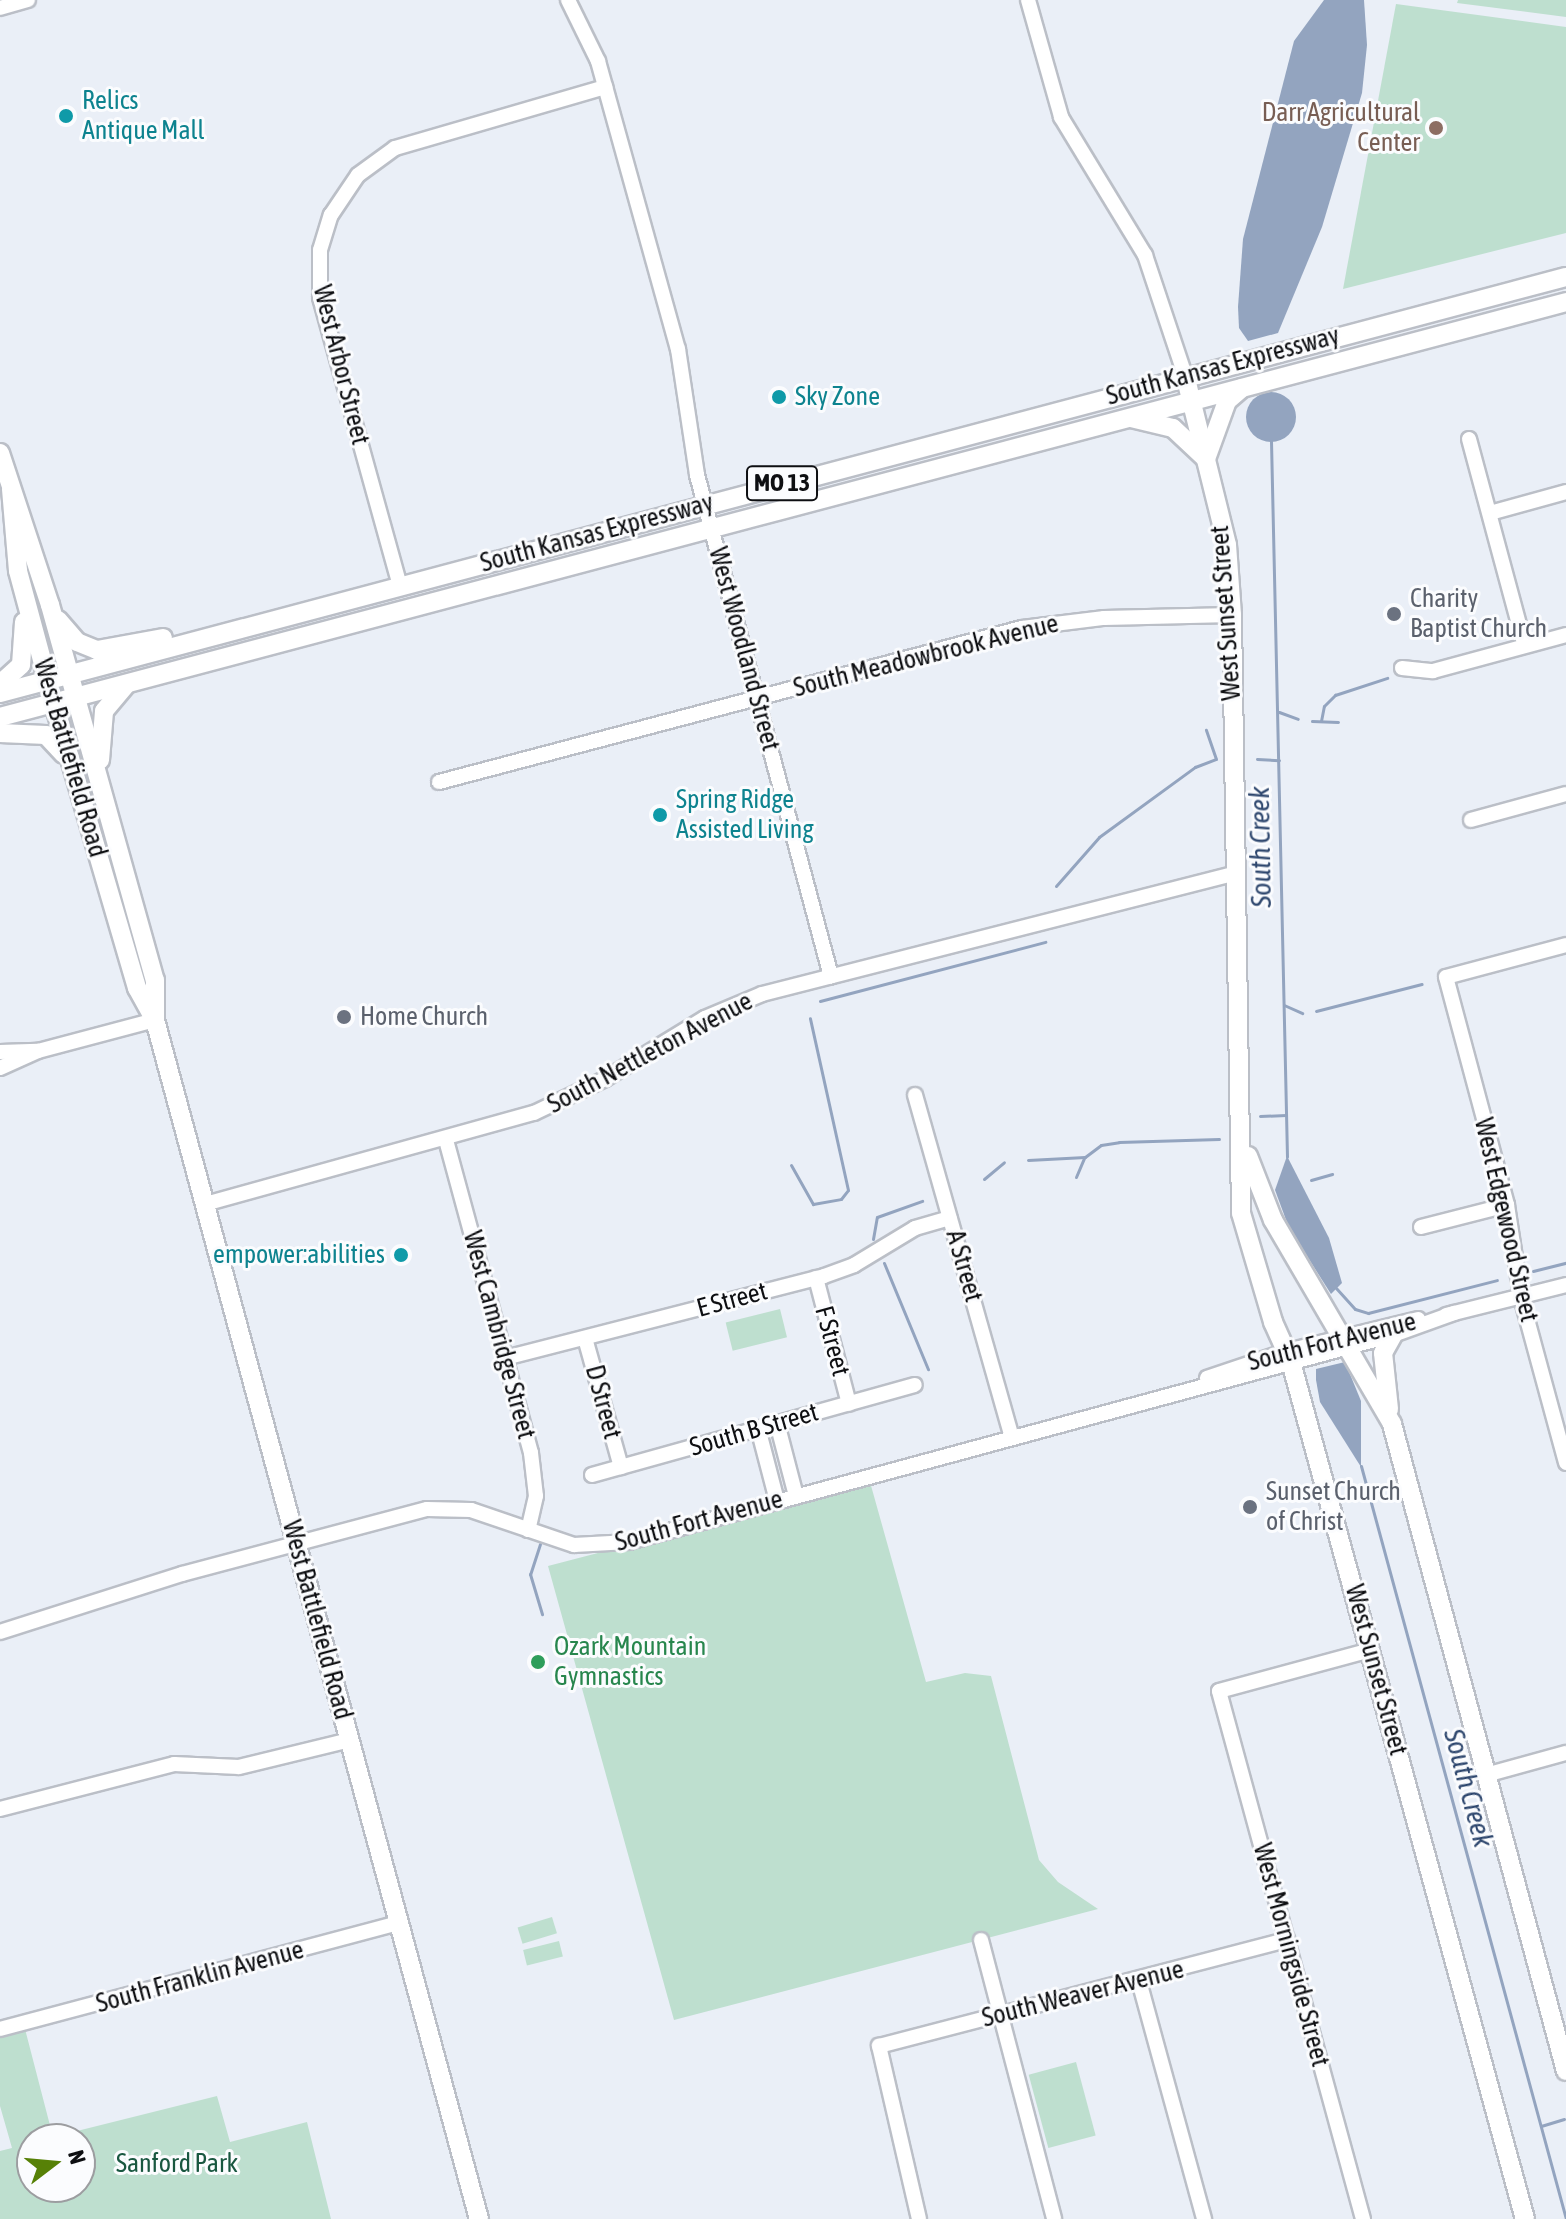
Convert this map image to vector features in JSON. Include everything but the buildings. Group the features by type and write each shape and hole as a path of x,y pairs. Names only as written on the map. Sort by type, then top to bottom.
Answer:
{"main road":[{"name":"South Kansas Expressway","path":"0,693 1185,375 1566,277"},
{"name":"South Kansas Expressway","path":"0,717 1191,398 1566,302"},
{"name":"West Sunset Street","path":"1185,375 1227,545 1232,615 1241,1213 1273,1322 1289,1356 1525,2219"},
{"path":"1120,417 1173,428 1206,459 1227,401 1248,383"},
{"name":"West Battlefield Road","path":"0,453 50,605 155,980 155,1020"},
{"name":"West Battlefield Road","path":"11,489 18,571 71,767 137,988 155,1020 479,2219"},
{"path":"0,684 14,675 24,657 18,571"},
{"path":"50,605 71,637 97,650 219,626 269,622"},
{"path":"110,818 100,729 107,705 125,686"},
{"path":"0,733 47,735 71,767"},
{"name":"West Sunset Street","path":"1241,1122 1253,1179 1266,1207 1392,1424 1566,2071"},
{"path":"1392,1424 1383,1361 1393,1335"}],"street":[{"path":"0,8 28,0"},
{"name":"West Woodland Street","path":"568,0 591,39 682,367 705,503 831,976"},
{"name":"West Sunset Street","path":"1028,0 1061,117 1145,255 1185,375"},
{"name":"West Arbor Street","path":"400,586 320,297 320,250 331,215 358,175 395,148 605,87"},
{"path":"1469,439 1525,646"},
{"path":"1490,513 1566,492"},
{"name":"South Meadowbrook Avenue","path":"439,782 1041,625 1232,615"},
{"path":"1402,668 1433,671 1566,635"},
{"path":"1471,820 1566,794"},
{"name":"South Nettleton Avenue","path":"205,1204 446,1140 566,1099 730,1006 831,976 1236,873"},
{"name":"West Edgewood Street","path":"1566,945 1446,977 1507,1205 1521,1297 1564,1443 1566,1463"},
{"path":"0,1068 38,1051 155,1020"},
{"path":"0,1052 38,1051"},
{"name":"A Street","path":"915,1095 1012,1437"},
{"name":"West Cambridge Street","path":"446,1140 535,1477 528,1530"},
{"path":"1421,1227 1507,1205"},
{"name":"E Street","path":"505,1358 816,1278 854,1265 915,1228 950,1218"},
{"name":"F Street","path":"816,1278 849,1404"},
{"name":"South Fort Avenue","path":"0,1632 182,1574 441,1508 471,1510 574,1545 611,1546 1167,1394 1289,1356 1566,1285"},
{"name":"South Fort Avenue","path":"1346,1342 1393,1335 1454,1313"},
{"name":"D Street","path":"585,1338 621,1467"},
{"name":"South B Street","path":"592,1475 915,1385"},
{"path":"777,1423 796,1496"},
{"path":"758,1428 777,1501"},
{"name":"West Morningside Street","path":"1363,2219 1219,1691 1371,1650"},
{"path":"0,1809 174,1764 239,1767 350,1740"},
{"path":"1486,1775 1566,1753"},
{"name":"South Franklin Avenue","path":"0,2029 399,1923"},
{"path":"981,1940 1054,2219"},
{"name":"South Weaver Avenue","path":"919,2219 879,2046 1139,1981 1287,1940"},
{"path":"1139,1981 1204,2219"}],"green space":[{"path":"1458,0 1566,0 1566,17 1457,3"},
{"name":"Darr Agricultural Center","path":"1396,4 1566,27 1566,233 1343,289"},
{"path":"780,1309 787,1337 733,1351 726,1323"},
{"path":"870,1482 926,1682 965,1673 991,1676 1039,1860 1058,1882 1098,1909 674,2020 548,1566"},
{"path":"552,1917 557,1933 523,1944 518,1928"},
{"path":"559,1941 563,1957 527,1965 523,1950"},
{"name":"Sanford Park","path":"25,2029 49,2123 16,2123 16,2203 96,2203 96,2126 217,2096 230,2142 307,2122 331,2219 0,2219 0,2151 12,2148 0,2106 0,2035"},
{"path":"1076,2062 1096,2135 1048,2148 1029,2075"}],"water":[{"path":"1324,0 1364,0 1367,45 1362,93 1322,227 1278,333 1248,341 1239,328 1243,239 1294,41"},
{"path":"1271,392 1289,399 1296,417 1289,435 1271,442 1253,435 1246,417 1253,399"},
{"path":"1287,1156 1329,1238 1342,1283 1331,1294 1289,1228 1275,1190"},
{"path":"1345,1362 1361,1401 1361,1467 1320,1402 1316,1380 1316,1369"}],"waterway":[{"name":"South Creek","path":"1271,441 1287,1157"},
{"path":"1321,721 1324,706 1335,695 1387,678"},
{"path":"1279,712 1298,719"},
{"path":"1312,721 1338,722"},
{"path":"1056,886 1099,837 1195,767 1216,759 1206,730"},
{"path":"1257,759 1279,760"},
{"path":"820,1001 1045,942"},
{"path":"1316,1011 1422,984"},
{"path":"1284,1005 1302,1013"},
{"path":"791,1165 813,1204 841,1199 848,1190 810,1018"},
{"path":"1260,1116 1286,1115"},
{"path":"1028,1160 1085,1157 1101,1145 1119,1142 1219,1139"},
{"path":"1076,1177 1084,1158"},
{"path":"984,1179 1004,1162"},
{"path":"1311,1180 1332,1174"},
{"path":"873,1239 877,1217 922,1201"},
{"path":"884,1263 928,1369"},
{"path":"1533,1271 1566,1263"},
{"path":"1336,1288 1355,1309 1368,1313 1497,1280"},
{"name":"South Creek","path":"1361,1466 1566,2219"},
{"path":"540,1544 530,1574 542,1614"},
{"path":"1541,2126 1564,2119"}],"place":[{"name":"Relics Antique Mall","path":"66,116"},
{"name":"Darr Agricultural Center","path":"1436,128"},
{"name":"Sky Zone","path":"779,397"},
{"name":"Charity Baptist Church","path":"1394,614"},
{"name":"Spring Ridge Assisted Living","path":"660,815"},
{"name":"Home Church","path":"344,1017"},
{"name":"empower:abilities","path":"401,1255"},
{"name":"Sunset Church of Christ","path":"1250,1507"},
{"name":"Ozark Mountain Gymnastics","path":"538,1662"}]}
